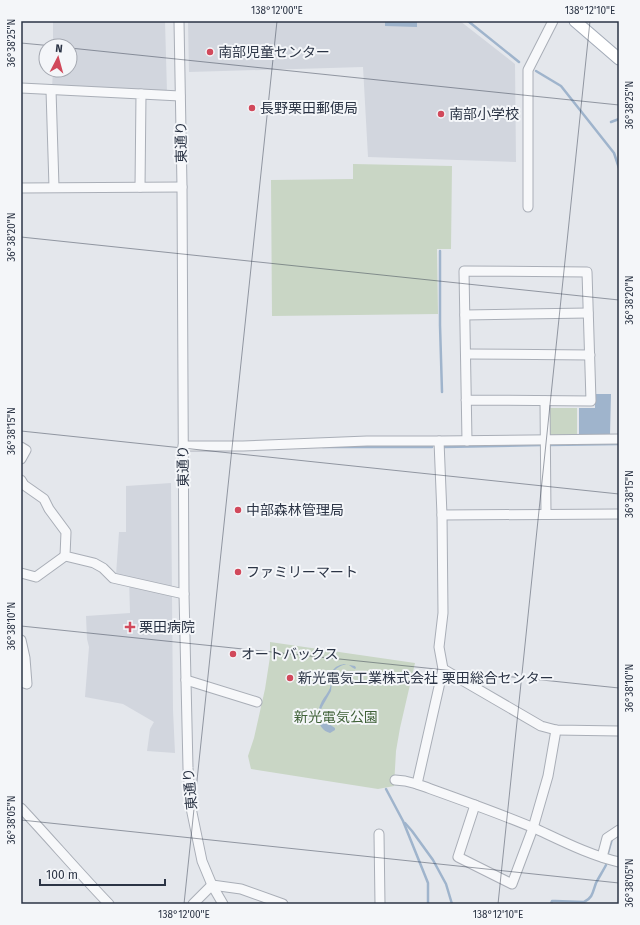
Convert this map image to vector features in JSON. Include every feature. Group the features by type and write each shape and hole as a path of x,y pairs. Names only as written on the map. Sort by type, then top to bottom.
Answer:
{"main road":[{"path":"575,21 619,59"}],"street":[{"name":"東通り","path":"179,21 182,187 184,594 188,768 190,803 202,861 212,885 223,904"},
{"path":"528,206 528,70 553,21"},
{"path":"21,88 180,96"},
{"path":"51,90 54,187"},
{"path":"140,187 141,94"},
{"path":"21,188 182,187"},
{"path":"466,400 591,401 587,272 464,271 466,354 466,400 467,441"},
{"path":"465,315 588,313"},
{"path":"466,354 590,355"},
{"path":"545,400 546,514"},
{"path":"183,446 243,446 367,440 467,441 619,439"},
{"path":"417,784 444,669 438,647 443,613 442,515 439,441"},
{"path":"21,447 26,450 21,459"},
{"path":"21,480 44,499 49,509 66,532 65,556"},
{"path":"442,515 619,514"},
{"path":"21,573 36,577 65,556 94,563 103,568 113,578 184,594"},
{"path":"21,640 26,658 27,684 21,682"},
{"path":"444,669 541,726 556,730 619,731"},
{"path":"186,680 257,702"},
{"path":"475,805 458,857 512,884 532,828 548,776 556,730"},
{"path":"395,780 417,784 475,805 568,844 619,862"},
{"path":"21,808 52,840 78,872 109,904"},
{"path":"602,857 607,838 619,830"},
{"path":"378,834 380,904"},
{"path":"193,904 212,885 242,889 283,904"}],"shaded area":[{"path":"53,21 165,21 167,92 52,88 53,78 78,78 78,38 53,38"},
{"name":"南部小学校","path":"188,21 460,21 515,64 516,162 368,157 363,67 189,72"},
{"name":"栗田病院","path":"171,483 173,710 175,753 147,751 150,729 154,722 123,704 85,697 89,647 87,639 86,616 130,613 129,578 116,575 119,532 126,532 126,486"}],"green space":[{"path":"353,164 452,166 451,249 437,249 438,314 272,316 271,180 353,179"},
{"path":"548,408 577,408 577,436 548,436"},
{"name":"新光電気公園","path":"270,642 415,663 396,751 394,786 378,789 251,769 248,756 254,738 265,689 270,657"}],"water":[{"path":"385,21 417,21 417,27 385,26"},
{"path":"595,394 611,394 610,435 579,435 579,408 595,408"},
{"path":"344,664 355,666 356,668 355,669 349,665 342,665 333,672 331,691 320,712 326,722 335,728 335,730 330,733 322,728 318,720 320,705 330,688 333,670 337,667"}],"waterway":[{"path":"468,21 519,62"},
{"path":"536,71 561,86 614,153 619,168"},
{"path":"611,122 619,119"},
{"path":"440,251 442,392"},
{"path":"549,445 619,444"},
{"path":"444,447 541,445"},
{"path":"323,447 432,447"},
{"path":"386,789 403,821 428,883 428,904"},
{"path":"405,823 433,860 446,884 452,904"},
{"path":"608,853 612,839"},
{"path":"551,904 552,901 584,902 587,900 592,894 606,865"}],"place":[{"name":"南部児童センター","path":"210,52"},
{"name":"長野栗田郵便局","path":"252,108"},
{"name":"南部小学校","path":"441,114"},
{"name":"中部森林管理局","path":"238,510"},
{"name":"ファミリーマート","path":"238,572"},
{"name":"栗田病院","path":"130,627"},
{"name":"オートバックス","path":"233,654"},
{"name":"新光電気工業株式会社 栗田総合センター","path":"290,678"}]}
